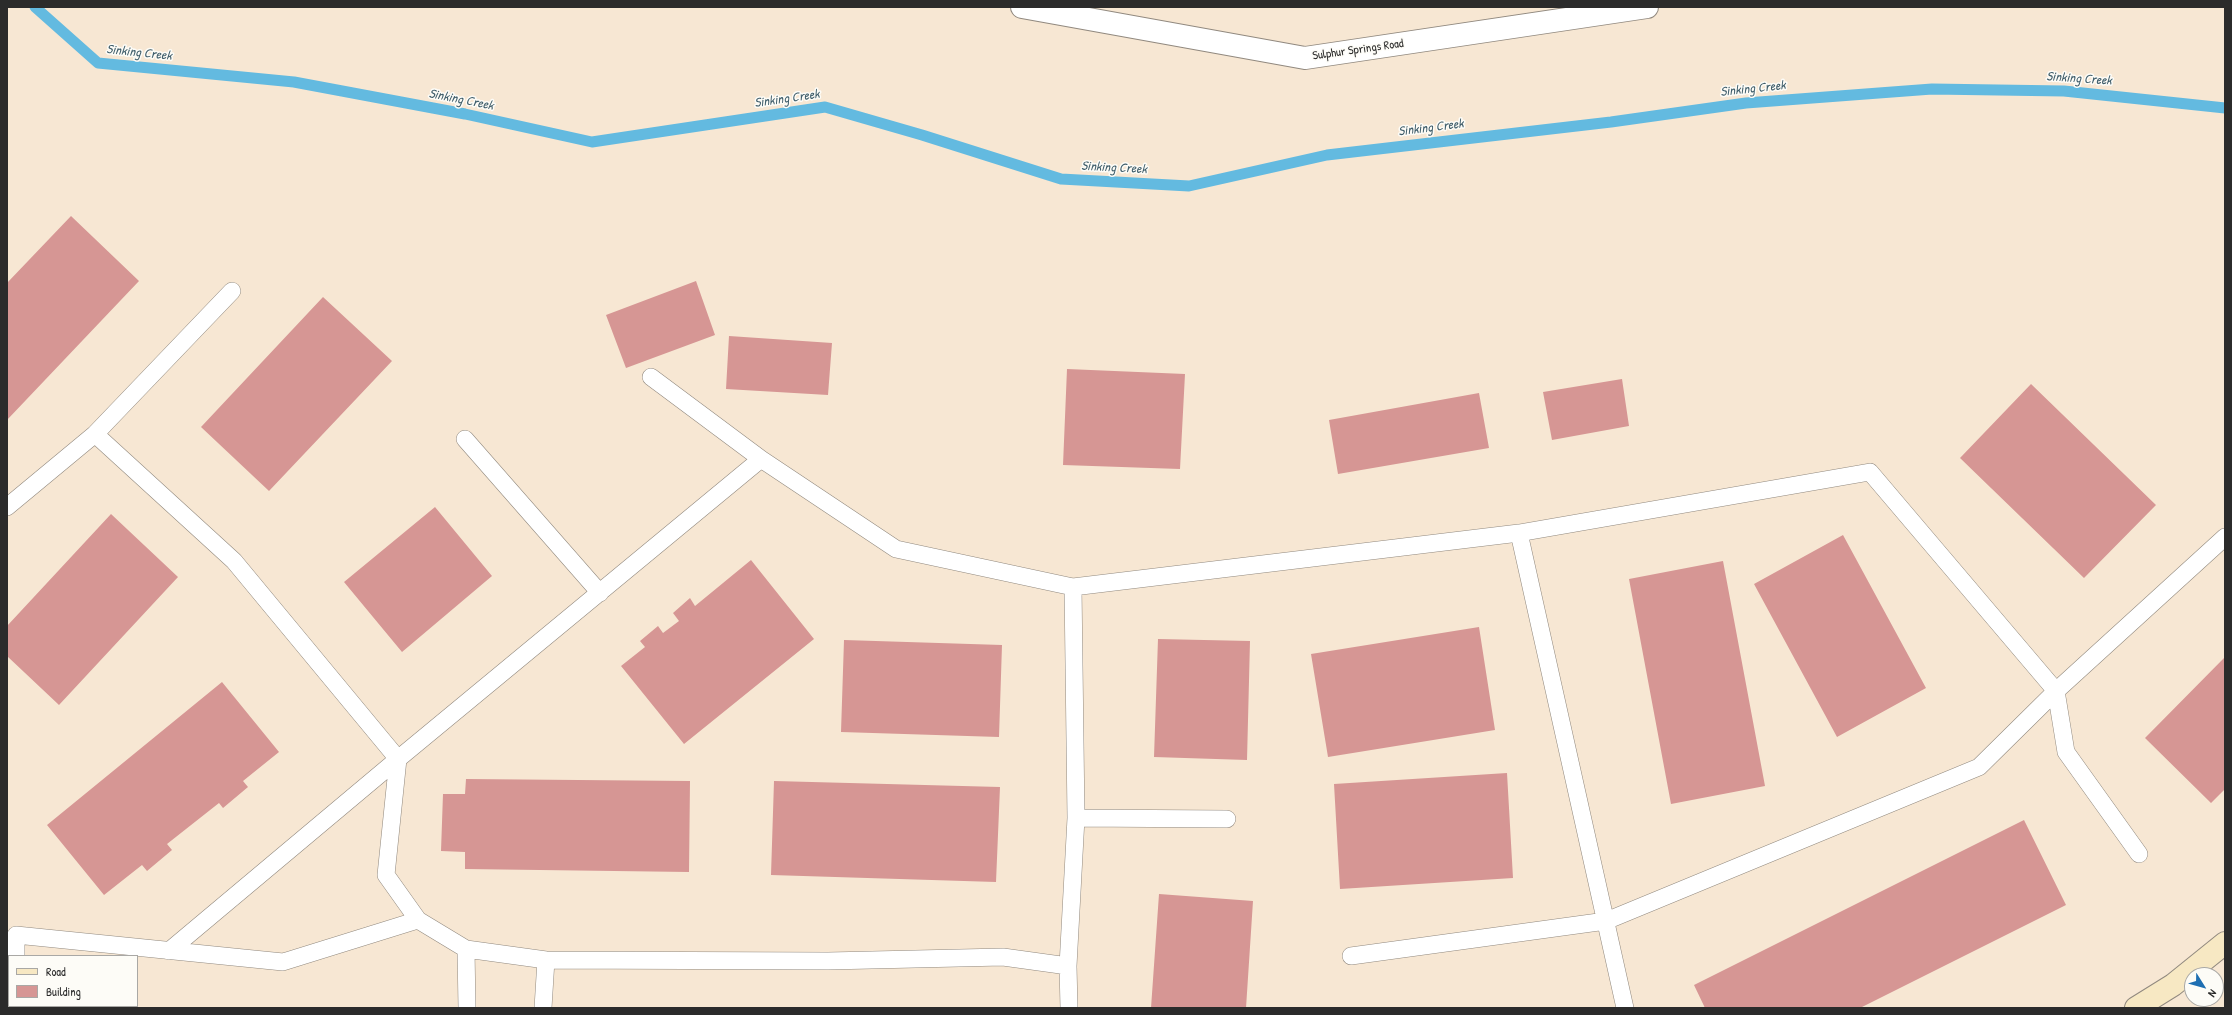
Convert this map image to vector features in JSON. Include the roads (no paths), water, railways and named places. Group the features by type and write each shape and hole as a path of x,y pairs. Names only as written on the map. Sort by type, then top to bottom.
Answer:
{"main road":[{"path":"2136,1008 2173,985 2225,943"}],"street":[{"name":"Sulphur Springs Road","path":"1022,7 1305,58 1647,7"}],"lane":[{"path":"7,507 95,434 232,291"},
{"path":"650,376 761,459 896,549 1073,587 1519,533 1870,472 2056,691 2066,752 2139,854"},
{"path":"95,434 234,561 398,759 386,875 418,920 466,949 546,960 828,961 1003,957 1068,966"},
{"path":"465,439 600,593"},
{"path":"169,951 398,759 761,459"},
{"path":"1519,533 1625,1008"},
{"path":"1351,956 1606,921 1978,767 2056,691 2225,536"},
{"path":"1070,1008 1068,966 1076,818 1073,587"},
{"path":"1076,818 1227,819"},
{"path":"16,955 16,935 283,962 418,920"},
{"path":"466,949 466,1008"},
{"path":"543,1008 546,960"}],"waterway":[{"name":"Sinking Creek","path":"35,7 98,63 294,82 465,114 592,142 825,107 922,135 1061,179 1189,186 1327,155 1611,122 1746,103 1932,89 2064,91 2225,108"}]}
